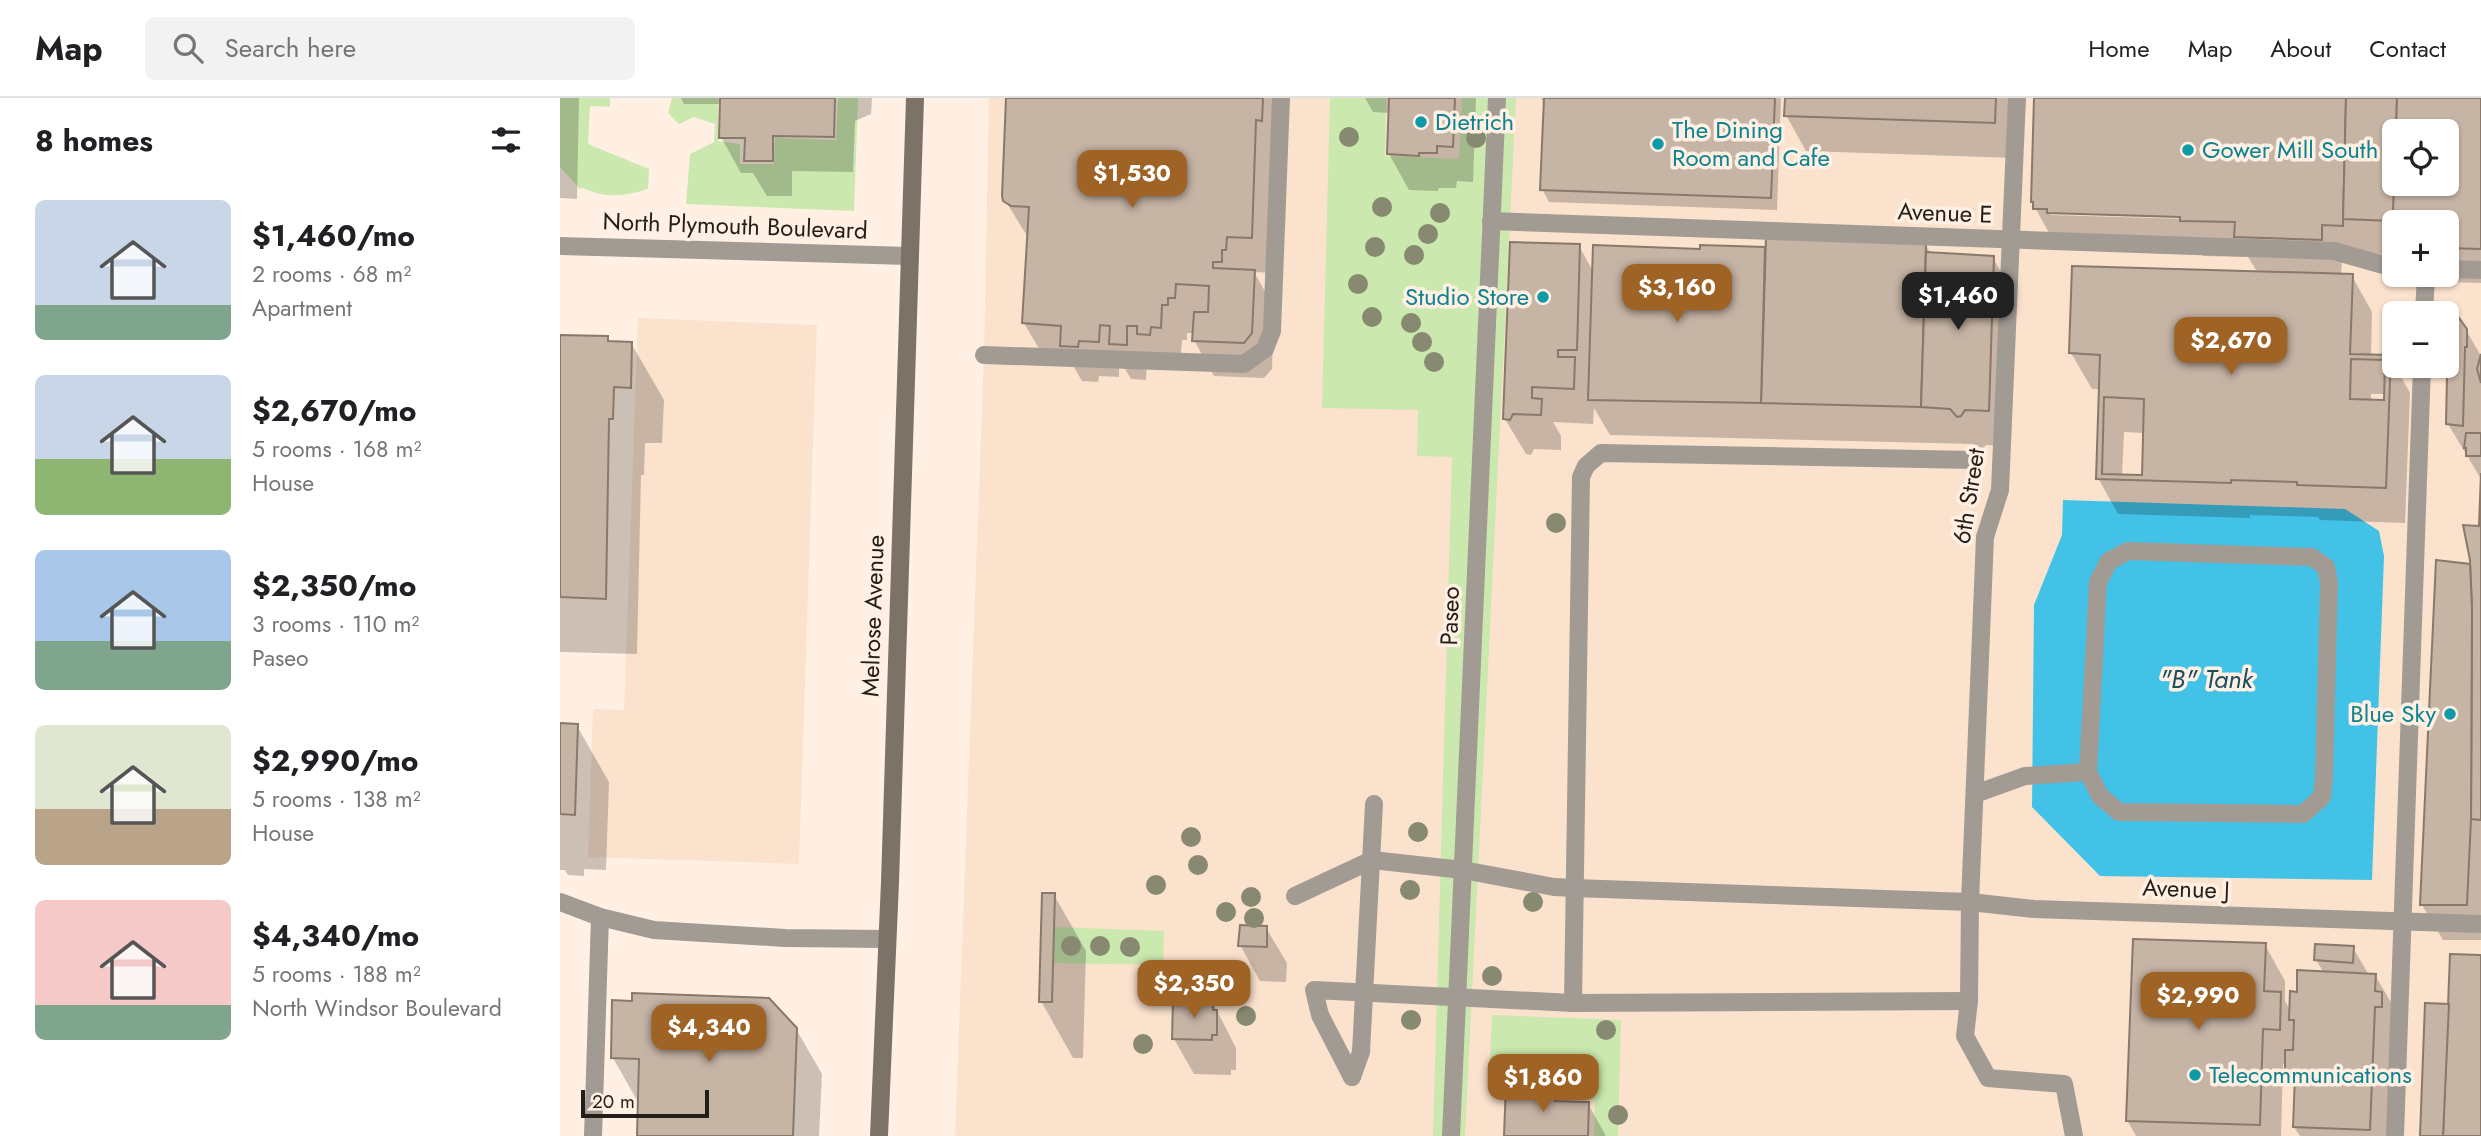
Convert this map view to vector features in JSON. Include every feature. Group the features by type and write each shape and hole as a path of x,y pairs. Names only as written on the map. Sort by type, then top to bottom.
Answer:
{"main road":[{"name":"Melrose Avenue","path":"879,1136 891,869 915,98"}],"street":[{"path":"984,355 1244,364 1265,349 1272,331 1281,98"},
{"name":"Paseo","path":"1451,1136 1497,98"},
{"name":"6th Street","path":"1969,1001 1970,902 1985,537 2000,490 2017,98"},
{"name":"Avenue E","path":"1491,221 2334,251 2382,265"},
{"name":"North Plymouth Boulevard","path":"560,246 909,256"},
{"path":"2459,270 2481,270"},
{"path":"2395,1136 2423,378"},
{"path":"1573,1003 1581,477 1586,466 1601,453 1973,460"},
{"path":"2128,551 2312,557 2326,567 2329,583 2324,777 2322,797 2303,814 2119,812 2100,796 2088,772 2098,582 2109,561 2128,551"},
{"path":"1975,794 2025,776 2088,772"},
{"path":"1374,804 1366,993 1361,1052 1352,1077 1320,1015 1314,990 1366,993 1458,998 1573,1003 1969,1001 1965,1036 1988,1078 2064,1084 2074,1136"},
{"path":"1295,896 1372,860"},
{"name":"Avenue J","path":"1372,860 1464,870 1554,887 1970,902 2034,909 2481,923"},
{"path":"560,902 600,917 654,930 886,939"},
{"path":"593,1136 600,917"}],"shaded area":[{"path":"989,98 2481,98 2481,1136 955,1136 984,355"},
{"path":"638,318 817,325 799,864 588,857 593,709 624,710"}],"green space":[{"path":"560,98 610,98 610,107 590,106 588,144 649,169 648,189 615,195 580,189 560,167"},
{"path":"672,98 718,98 718,141 740,144 740,164 774,164 775,138 836,140 838,98 858,98 854,211 686,204 690,154 714,142 715,124 694,117 679,124 668,113"},
{"path":"1330,98 1386,98 1385,156 1459,159 1462,98 1516,98 1465,1136 1433,1136 1452,457 1417,456 1418,410 1322,408"},
{"path":"1054,927 1164,931 1163,965 1053,963"},
{"path":"1492,1015 1621,1020 1618,1136 1594,1136 1595,1100 1560,1097 1560,1088 1530,1085 1515,1079 1489,1083"}],"water":[{"name":"\"B\" Tank","path":"2063,500 2345,509 2379,531 2384,556 2372,880 2100,876 2032,807 2034,605 2062,535"}],"building":[{"path":"720,98 835,98 834,137 773,136 773,161 744,161 745,138 719,138"},
{"path":"1006,98 1263,98 1262,121 1256,120 1252,238 1227,237 1226,250 1222,250 1222,262 1213,262 1213,268 1255,270 1252,333 1244,343 1192,341 1194,312 1208,312 1209,286 1176,284 1175,298 1168,298 1168,305 1162,305 1161,328 1151,327 1150,335 1137,334 1137,326 1127,326 1127,345 1109,344 1110,326 1100,325 1099,342 1079,341 1078,347 1060,346 1061,326 1022,323 1029,207 1011,206 1003,201"},
{"name":"Dietrich","path":"1389,98 1455,98 1453,147 1437,146 1437,153 1419,153 1419,156 1387,154"},
{"name":"The Dining Room and Cafe","path":"1544,98 1775,98 1771,198 1540,190"},
{"path":"1785,98 1996,98 1995,123 1784,116"},
{"name":"Gower Mill South","path":"2034,98 2346,98 2343,226 2322,225 2322,240 2234,237 2235,222 2180,221 2180,217 2047,213 2047,209 2033,209"},
{"path":"2346,98 2397,98 2396,119 2382,119 2382,196 2394,196 2393,210 2382,210 2382,221 2343,219"},
{"path":"2397,98 2481,98 2481,249 2459,248 2459,210 2393,210 2394,196 2459,196 2459,119 2396,119"},
{"path":"1766,237 1926,242 1921,407 1761,403"},
{"name":"Studio Store","path":"1510,242 1580,244 1577,350 1558,350 1558,357 1575,357 1574,389 1532,387 1532,398 1542,399 1541,415 1513,414 1510,420 1503,419"},
{"path":"1593,245 1700,249 1700,245 1765,247 1761,403 1588,400"},
{"path":"1926,252 1994,256 1989,411 1965,410 1957,417 1950,409 1921,407"},
{"path":"2072,266 2353,274 2350,354 2382,355 2382,360 2351,359 2350,399 2384,400 2385,378 2390,378 2386,488 2297,485 2297,482 2096,479 2100,355 2069,353","holes":["2104,397 2144,399 2142,475 2102,474"]},
{"path":"2459,318 2467,329 2463,426 2446,424 2447,378 2459,378"},
{"path":"560,335 608,336 608,341 632,342 631,388 614,387 613,419 609,419 606,599 560,597"},
{"path":"2481,354 2481,383 2477,369"},
{"path":"2466,433 2481,433 2481,456 2466,456"},
{"path":"2481,473 2481,820 2471,819 2472,609 2470,560 2463,525 2479,526"},
{"name":"Blue Sky","path":"2436,560 2470,564 2471,819 2467,905 2420,905"},
{"path":"560,723 578,724 575,815 560,814"},
{"path":"1042,893 1055,893 1052,1002 1039,1002"},
{"path":"1240,925 1267,926 1267,947 1238,946"},
{"name":"Telecommunications","path":"2133,939 2266,943 2264,991 2281,992 2280,1030 2263,1029 2260,1125 2126,1121"},
{"path":"2315,944 2354,946 2353,963 2314,960"},
{"path":"2450,954 2481,955 2481,1136 2443,1136"},
{"path":"2297,970 2376,974 2375,991 2382,992 2382,1007 2375,1007 2370,1130 2293,1127 2295,1075 2285,1074 2285,1050 2293,1050 2294,1020 2289,1020 2290,991 2297,992"},
{"path":"632,993 769,998 797,1028 793,1136 637,1136 639,1059 611,1058 612,1000 632,1001"},
{"path":"1173,999 1213,1000 1213,1010 1217,1010 1217,1035 1212,1035 1212,1040 1172,1039"},
{"path":"2425,1003 2449,1004 2443,1136 2420,1136"},
{"path":"1506,1084 1523,1084 1522,1089 1555,1090 1555,1101 1589,1102 1588,1136 1504,1136"}],"place":[{"name":"Dietrich","path":"1421,122"},
{"name":"The Dining Room and Cafe","path":"1658,144"},
{"name":"Gower Mill South","path":"2188,150"},
{"name":"Studio Store","path":"1543,297"},
{"name":"Blue Sky","path":"2450,714"},
{"name":"Telecommunications","path":"2195,1075"}]}
